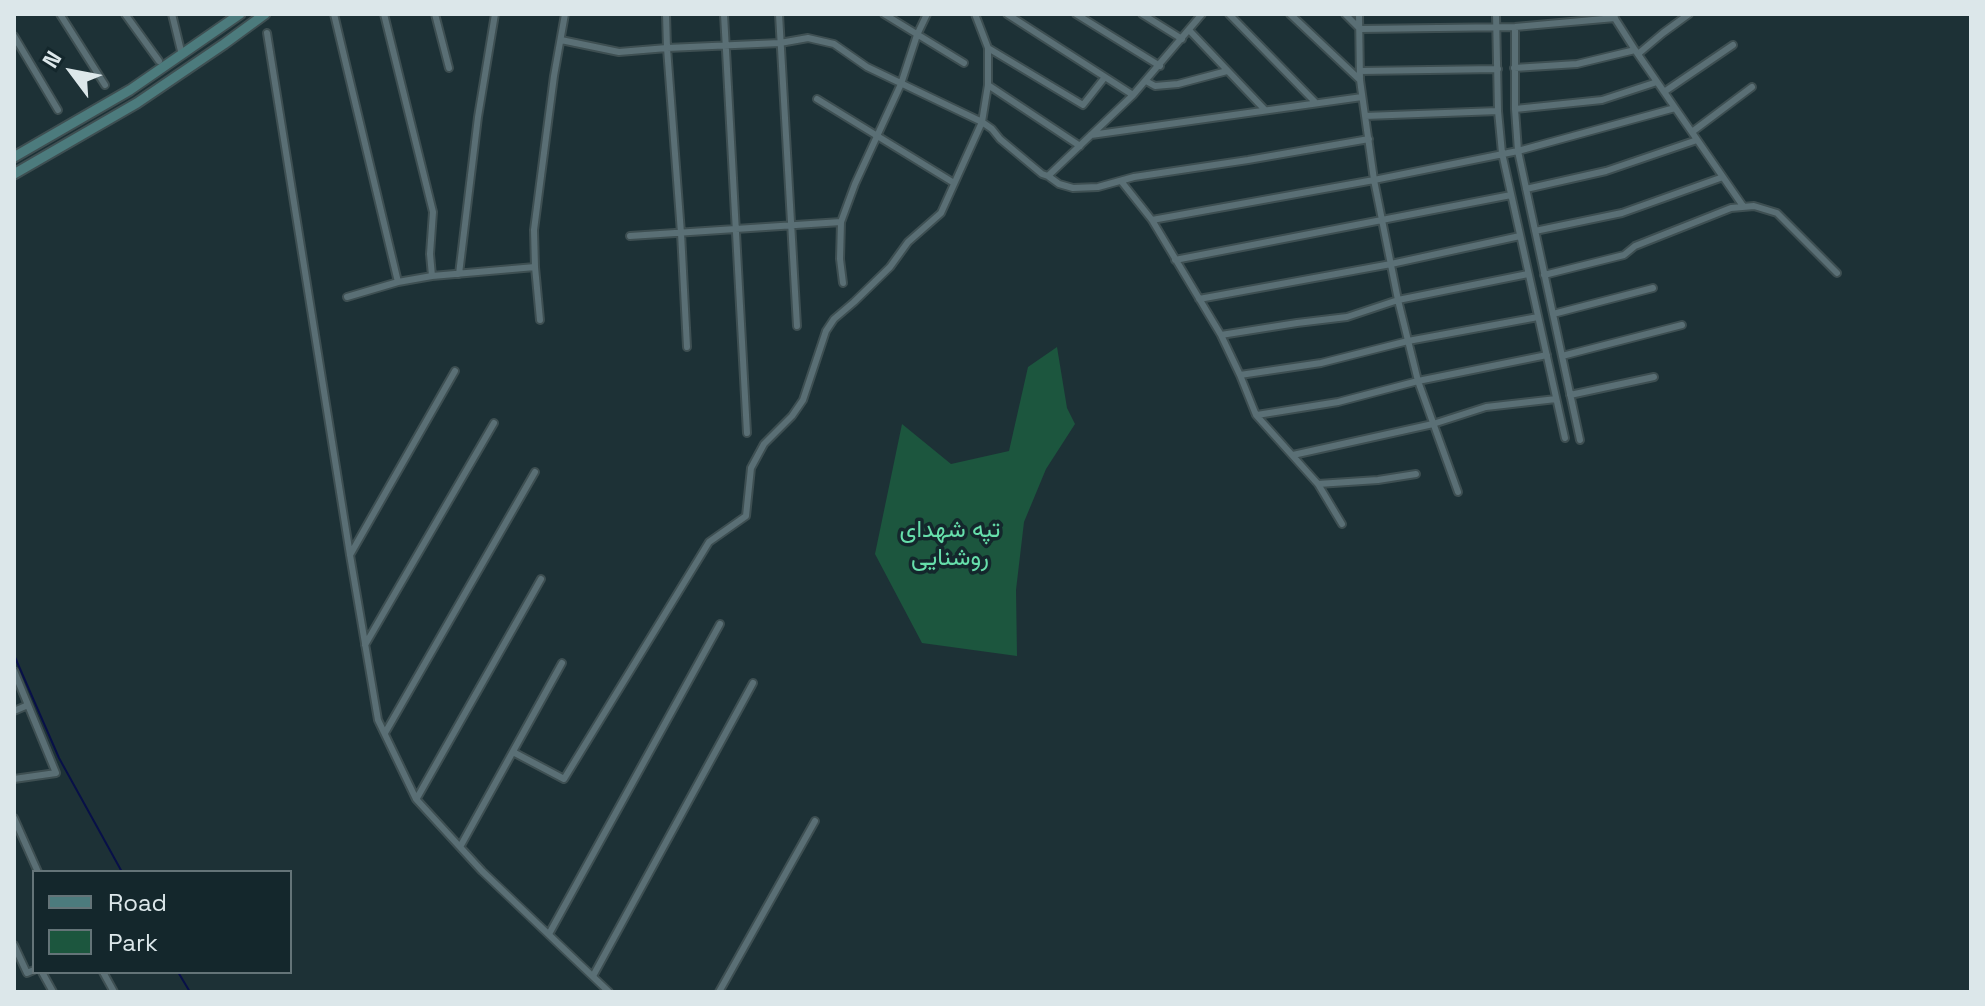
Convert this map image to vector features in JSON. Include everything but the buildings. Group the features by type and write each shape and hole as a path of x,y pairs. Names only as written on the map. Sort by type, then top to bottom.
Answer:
{"main road":[{"path":"14,157 130,90 240,14"},
{"path":"14,174 137,103 265,14"}],"street":[{"path":"60,14 105,85"},
{"path":"125,14 159,61"},
{"path":"172,14 181,51"},
{"path":"334,14 398,282"},
{"path":"384,14 433,212 432,276"},
{"path":"435,14 449,68"},
{"path":"459,274 478,117 495,14"},
{"path":"540,320 534,230 565,14"},
{"path":"666,14 687,347"},
{"path":"724,14 747,433"},
{"path":"779,14 797,326"},
{"path":"884,14 964,63"},
{"path":"843,283 841,222 901,84 927,14"},
{"path":"513,752 564,779 709,542 746,516 751,468 764,444 803,400 826,331 834,319 890,267 908,242 941,213 982,122 988,85 988,48 975,14"},
{"path":"1007,14 1133,95"},
{"path":"1076,14 1160,66"},
{"path":"1142,14 1182,39"},
{"path":"1048,176 1133,95 1202,14"},
{"path":"1229,14 1316,103"},
{"path":"1290,14 1360,80"},
{"path":"1345,14 1360,29 1515,27 1614,16 1743,206"},
{"path":"1359,14 1362,97 1374,180 1398,300 1418,381 1458,492"},
{"path":"1496,14 1502,153 1565,438"},
{"path":"1514,68 1577,64 1636,52 1689,14"},
{"path":"1515,27 1518,151 1580,440"},
{"path":"1189,30 1265,110"},
{"path":"267,33 378,720 416,799 482,871 609,992"},
{"path":"14,36 58,110"},
{"path":"561,40 619,52 780,43 808,38 834,44 867,67 982,122 1042,174 1073,188 1098,187 1134,177 1369,139"},
{"path":"1664,92 1733,45"},
{"path":"988,48 1083,105 1105,77"},
{"path":"1360,71 1498,69"},
{"path":"1146,81 1155,86 1178,84 1227,71"},
{"path":"1515,109 1602,100 1657,82"},
{"path":"988,85 1080,146"},
{"path":"1692,132 1752,87"},
{"path":"1091,135 1362,97"},
{"path":"817,99 954,183"},
{"path":"1152,220 1518,151 1675,108"},
{"path":"1365,116 1498,111"},
{"path":"1526,189 1606,171 1697,140"},
{"path":"1535,231 1622,213 1723,177"},
{"path":"1121,181 1152,220 1221,335 1256,415 1318,484 1342,524"},
{"path":"1175,260 1511,195"},
{"path":"1544,275 1624,255 1635,246 1743,206 1777,213 1837,273"},
{"path":"630,236 841,222"},
{"path":"1199,299 1391,264 1520,236"},
{"path":"347,297 432,276 535,267"},
{"path":"1221,335 1347,317 1398,300 1528,274"},
{"path":"1553,314 1653,288"},
{"path":"1240,375 1321,363 1408,341 1538,317"},
{"path":"1562,356 1682,325"},
{"path":"1256,415 1338,402 1418,381 1547,355"},
{"path":"350,555 455,371"},
{"path":"1570,395 1654,377"},
{"path":"1293,455 1433,424 1486,407 1556,399"},
{"path":"365,645 494,423"},
{"path":"385,733 535,472"},
{"path":"1318,484 1416,474"},
{"path":"416,799 541,579"},
{"path":"549,934 720,624"},
{"path":"460,847 562,663"},
{"path":"14,671 56,773 14,779"},
{"path":"593,976 753,683"},
{"path":"14,711 28,705"},
{"path":"14,818 37,870"},
{"path":"719,992 815,821"},
{"path":"14,945 27,973 32,971"},
{"path":"43,974 53,992"},
{"path":"104,974 114,992"}],"green space":[{"name":"تپه شهدای روشنایی","path":"1057,347 1067,408 1075,424 1046,469 1024,522 1016,590 1017,656 922,643 875,554 902,424 951,464 1009,451 1028,367"}],"waterway":[{"path":"14,655 59,758 121,870"},
{"path":"179,974 190,992"}]}
